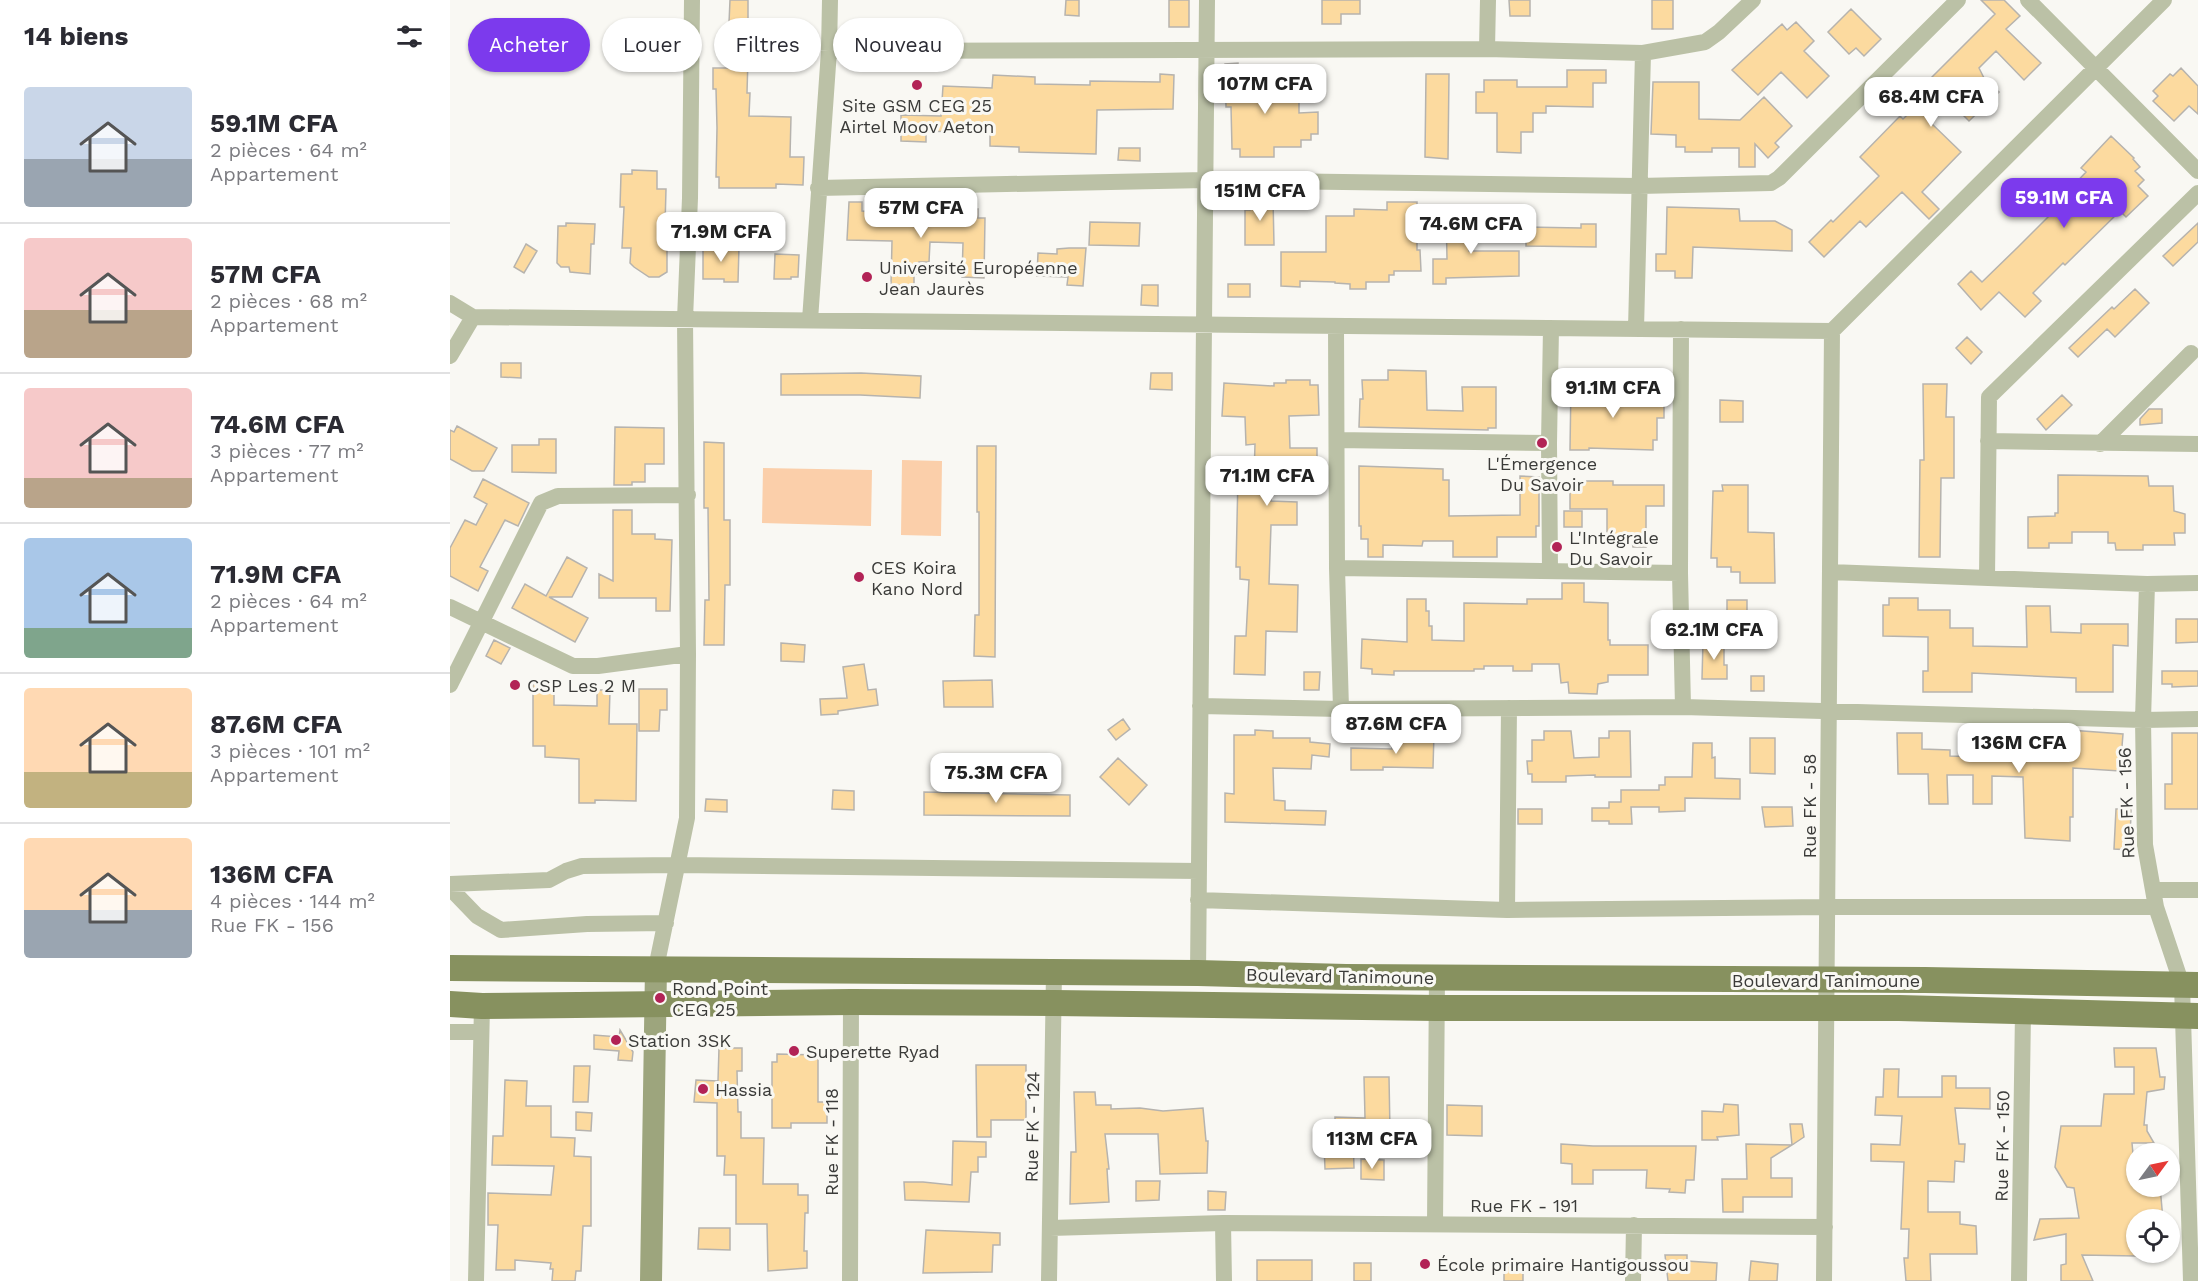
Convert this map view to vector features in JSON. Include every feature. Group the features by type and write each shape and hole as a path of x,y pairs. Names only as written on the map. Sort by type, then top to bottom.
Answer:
{"main road":[{"name":"Boulevard Tanimoune","path":"450,968 1925,980 2190,985"},
{"path":"651,1281 656,968"},
{"name":"Boulevard Tanimoune","path":"450,1004 482,1006 851,1002 1436,1008 1899,1008 2191,1016"}],"street":[{"path":"656,968 687,818 688,495 685,319 690,198 692,0"},
{"path":"810,320 829,51 830,0"},
{"path":"1198,973 1207,0"},
{"path":"1487,49 1488,0"},
{"path":"829,51 1487,49 1643,53 1705,42 1753,0"},
{"path":"818,188 1205,180 1639,186 1771,183 1958,0"},
{"path":"2028,0 2198,171"},
{"path":"450,303 473,317 1832,331 2164,0"},
{"path":"1636,329 1643,53"},
{"path":"1987,578 1989,397 2198,193"},
{"path":"450,356 473,317"},
{"path":"1336,326 1337,568 1341,709"},
{"path":"1550,572 1551,328"},
{"path":"1681,329 1680,573 1683,707"},
{"name":"Rue FK - 58","path":"1824,1281 1832,331"},
{"path":"2100,444 2191,353"},
{"path":"1337,440 1549,443"},
{"path":"1988,441 2198,444"},
{"path":"450,685 544,500 558,496 688,495"},
{"path":"1337,568 1680,573"},
{"path":"1830,572 2147,584 2198,583"},
{"name":"Rue FK - 156","path":"2147,584 2143,720 2145,845 2154,898 2190,985 2195,1243 2191,1281"},
{"path":"450,607 573,666 598,666 688,654"},
{"path":"1200,706 1341,709 1683,707 2143,720 2198,719"},
{"path":"1507,910 1509,708"},
{"path":"450,886 549,880 566,871 582,867 677,865 1199,871"},
{"path":"450,886 477,916 501,930 587,924 666,923"},
{"path":"1198,900 1507,910 1827,907 2154,898 2198,890"},
{"name":"Rue FK - 124","path":"1049,1281 1054,973"},
{"path":"1435,1224 1437,977"},
{"name":"Rue FK - 118","path":"850,1281 851,1002"},
{"path":"476,1281 482,1006"},
{"name":"Rue FK - 150","path":"2019,1281 2023,1012"},
{"path":"450,1032 481,1032"},
{"path":"1223,1223 1224,1281"},
{"name":"Rue FK - 191","path":"1050,1228 1223,1223 1825,1227"},
{"path":"1633,1281 1634,1225"}],"shaded area":[{"path":"902,460 942,461 941,536 901,535"},
{"path":"763,468 872,470 871,526 762,523"}],"building":[{"path":"730,0 748,0 748,18 729,18"},
{"path":"1066,0 1079,0 1079,16 1065,15"},
{"path":"1169,0 1189,0 1189,27 1169,27"},
{"path":"1322,0 1360,0 1360,14 1341,14 1341,24 1322,24"},
{"path":"1509,0 1530,0 1530,16 1510,16"},
{"path":"1652,0 1673,0 1673,29 1652,29"},
{"path":"1981,0 2004,0 2020,16 2006,29 2041,63 2024,80 1996,51 1979,68 1984,78 1999,92 1969,121 1950,102 1930,122 1961,152 1922,192 1939,209 1929,219 1902,192 1866,227 1860,221 1824,257 1809,242 1831,220 1833,222 1879,176 1860,157 1900,116 1903,119 1935,88 1928,81 1995,14"},
{"path":"1851,9 1881,39 1864,56 1856,48 1849,54 1828,32"},
{"path":"1796,22 1814,41 1804,51 1829,76 1807,98 1781,72 1758,95 1732,70 1782,24 1787,30"},
{"path":"1238,63 1238,74 1263,74 1264,84 1299,83 1299,113 1318,112 1318,134 1311,134 1311,140 1301,140 1301,147 1274,147 1274,157 1240,157 1240,149 1232,149 1231,107 1226,107 1225,64"},
{"path":"713,68 714,72 748,72 749,116 791,117 790,157 804,157 803,185 776,184 776,188 719,188 719,177 716,177 716,89 713,89"},
{"path":"2181,68 2198,86 2198,114 2189,106 2174,121 2153,101 2158,96 2153,91 2170,74 2173,76"},
{"path":"1567,70 1606,70 1606,83 1593,83 1593,107 1546,106 1546,113 1533,113 1533,132 1521,132 1521,153 1497,152 1497,113 1476,113 1476,92 1484,92 1484,80 1517,80 1517,87 1567,87"},
{"path":"1160,74 1174,75 1173,109 1097,110 1096,154 1019,152 1019,147 990,146 990,133 926,131 926,142 901,141 901,115 941,116 943,86 992,88 993,75 1035,77 1035,84 1090,85 1090,81 1160,82"},
{"path":"1426,74 1449,74 1448,159 1425,157"},
{"path":"1653,82 1699,82 1699,119 1740,120 1764,97 1792,126 1775,143 1779,147 1768,158 1755,144 1755,167 1739,167 1739,148 1712,148 1712,152 1685,152 1685,147 1676,147 1676,135 1651,134"},
{"path":"2111,136 2140,167 2135,171 2144,180 2138,186 2148,196 2126,217 2120,211 2065,265 2063,263 2033,293 2041,301 2025,317 1999,292 1981,310 1958,284 1971,271 1982,282 2056,209 2053,207 2086,172 2081,168"},
{"path":"1119,148 1140,148 1140,161 1118,160"},
{"path":"632,170 657,171 657,189 666,189 665,226 672,226 672,249 667,249 667,272 659,277 649,277 634,267 630,263 631,248 622,248 624,207 620,207 621,174 632,174"},
{"path":"1250,198 1273,198 1274,245 1245,245 1245,210 1250,210"},
{"path":"849,202 862,202 862,211 880,212 880,217 915,218 915,220 940,221 940,210 978,209 978,218 985,218 984,278 962,277 963,243 930,242 929,262 919,262 919,274 914,274 914,285 891,285 892,241 847,240"},
{"path":"1387,202 1417,202 1417,250 1420,250 1421,271 1394,271 1394,275 1389,275 1389,282 1366,282 1366,289 1350,289 1350,284 1335,282 1300,281 1300,287 1281,286 1281,252 1326,252 1326,216 1354,216 1354,209 1387,210"},
{"path":"1667,207 1739,209 1740,221 1775,221 1792,230 1792,251 1693,247 1692,278 1675,278 1675,271 1656,271 1656,254 1666,254"},
{"path":"1446,211 1468,211 1469,251 1519,251 1519,276 1446,278 1446,284 1433,284 1433,259 1447,259"},
{"path":"762,215 775,215 774,238 761,237"},
{"path":"1090,222 1140,223 1139,246 1089,245"},
{"path":"566,223 595,224 594,244 591,244 590,274 570,272 569,267 561,267 557,263 558,226 566,226"},
{"path":"2198,223 2198,242 2173,266 2163,256"},
{"path":"1581,224 1596,224 1596,247 1526,246 1526,227 1581,228"},
{"path":"526,244 537,251 524,273 514,267"},
{"path":"703,246 739,247 738,282 703,279"},
{"path":"1086,248 1083,286 1067,285 1068,277 1037,276 1038,253 1057,254 1057,249"},
{"path":"775,254 799,255 798,277 774,279"},
{"path":"1228,284 1250,284 1250,297 1228,297"},
{"path":"1142,285 1158,285 1158,306 1141,305"},
{"path":"2135,289 2149,303 2115,337 2107,329 2078,357 2069,348 2112,307 2114,309"},
{"path":"1967,337 1982,352 1971,364 1956,348"},
{"path":"501,363 521,363 521,378 501,377"},
{"path":"1388,370 1426,371 1427,410 1463,411 1462,387 1496,387 1496,428 1488,428 1488,430 1359,427 1360,399 1363,399 1362,380 1388,380"},
{"path":"861,373 921,376 920,398 781,395 781,374"},
{"path":"1151,373 1172,373 1172,390 1150,389"},
{"path":"1286,380 1310,380 1310,385 1318,385 1319,415 1289,416 1290,448 1317,448 1317,472 1272,471 1271,501 1297,502 1297,525 1271,525 1269,584 1298,585 1297,632 1266,631 1265,675 1234,674 1235,636 1246,636 1249,580 1240,579 1240,567 1236,567 1238,476 1254,476 1255,444 1246,445 1245,417 1222,416 1224,383 1274,386 1274,383 1286,383"},
{"path":"1571,384 1607,384 1607,391 1615,391 1615,396 1664,396 1664,418 1657,418 1657,440 1653,440 1653,450 1589,448 1589,450 1570,450"},
{"path":"1923,384 1947,384 1946,417 1954,417 1954,478 1941,478 1940,557 1919,557 1920,460 1924,460"},
{"path":"2062,395 2072,405 2046,430 2037,419"},
{"path":"1720,400 1743,401 1743,422 1720,422"},
{"path":"2149,409 2162,409 2162,423 2140,425 2140,419"},
{"path":"457,426 497,448 484,471 472,471 450,459 450,430 454,432"},
{"path":"615,427 664,428 664,464 645,464 645,482 614,485"},
{"path":"539,439 556,439 556,473 512,472 512,445 539,445"},
{"path":"704,442 724,443 724,520 730,520 730,585 725,585 724,645 704,645 705,600 709,600 708,508 704,508"},
{"path":"977,446 996,446 995,657 974,656 975,615 979,615"},
{"path":"1359,466 1443,469 1443,480 1449,480 1449,516 1520,515 1520,476 1539,477 1539,526 1536,526 1536,537 1497,537 1497,557 1453,557 1453,541 1423,541 1422,546 1383,545 1383,557 1368,557 1368,539 1361,539 1361,526 1359,526"},
{"path":"2058,475 2148,476 2149,486 2173,486 2174,511 2185,514 2185,533 2174,533 2175,545 2143,545 2143,550 2116,550 2115,543 2108,543 2108,532 2072,532 2072,543 2049,543 2049,548 2028,548 2028,517 2055,516 2055,513 2058,513"},
{"path":"483,479 529,503 518,526 505,520 480,567 488,571 478,591 450,576 450,548 465,520 476,525 487,504 474,497"},
{"path":"1570,481 1613,481 1613,485 1664,485 1664,506 1646,506 1646,547 1633,547 1632,542 1607,542 1607,509 1570,509"},
{"path":"1722,485 1748,485 1748,532 1774,533 1775,583 1740,583 1740,572 1731,572 1731,567 1717,567 1717,558 1711,558 1713,491 1723,491"},
{"path":"613,510 632,510 632,534 655,534 655,539 672,540 670,611 656,611 656,598 599,598 599,574 613,581"},
{"path":"1564,511 1582,511 1582,527 1564,527"},
{"path":"567,557 587,568 572,597 549,597 588,618 575,642 512,608 525,584 546,596"},
{"path":"1562,583 1584,583 1584,602 1608,603 1610,645 1648,645 1648,675 1608,675 1608,682 1598,684 1597,694 1569,693 1568,682 1561,683 1559,664 1532,664 1532,671 1513,671 1513,666 1484,666 1484,669 1474,669 1474,671 1394,671 1394,675 1372,674 1372,669 1361,668 1362,639 1407,642 1407,599 1426,599 1429,626 1432,626 1432,640 1464,641 1464,603 1527,604 1527,599 1562,599"},
{"path":"1889,598 1918,598 1918,610 1950,610 1950,628 1973,628 1973,646 2027,647 2026,606 2050,606 2051,632 2081,633 2081,624 2128,624 2128,646 2113,645 2113,692 2076,692 2076,678 1972,673 1972,692 1923,692 1923,671 1928,671 1928,637 1883,636 1883,605 1889,605"},
{"path":"1727,600 1747,600 1747,636 1723,636 1723,618 1727,619"},
{"path":"2176,619 2198,619 2198,642 2176,643"},
{"path":"494,640 510,648 501,664 486,656"},
{"path":"1703,641 1724,642 1724,665 1727,665 1727,679 1702,679"},
{"path":"781,643 805,645 804,662 781,661"},
{"path":"864,664 868,690 876,689 878,705 838,711 838,714 821,715 820,699 847,698 843,667"},
{"path":"2162,671 2198,671 2198,686 2172,687 2172,684 2162,684"},
{"path":"1304,672 1320,672 1319,690 1304,690"},
{"path":"1751,676 1764,676 1764,691 1751,691"},
{"path":"992,680 993,707 944,707 943,681"},
{"path":"533,684 554,684 554,705 597,706 597,690 610,690 609,724 637,724 636,801 595,800 595,803 579,803 579,759 545,757 545,746 533,746"},
{"path":"639,689 667,689 667,710 660,710 659,731 639,731"},
{"path":"1123,719 1130,729 1116,740 1108,730"},
{"path":"2056,729 2123,734 2120,771 2073,768 2073,817 2070,817 2070,841 2025,838 2023,777 1992,776 1992,804 1973,804 1973,775 1947,775 1948,804 1929,804 1928,774 1898,774 1897,733 1922,733 1922,749 1950,750 1950,756 1981,757 1981,744 1995,744 1995,751 2032,752 2032,746 2056,746"},
{"path":"1255,730 1273,731 1273,738 1310,738 1310,742 1330,744 1329,757 1312,755 1311,769 1273,768 1274,800 1285,801 1285,810 1326,811 1325,825 1225,822 1225,793 1234,794 1234,735 1255,735"},
{"path":"1544,731 1571,731 1574,758 1599,757 1599,738 1609,738 1609,731 1630,731 1631,777 1566,776 1566,782 1532,782 1532,774 1528,774 1527,761 1532,761 1532,740 1544,740"},
{"path":"1419,732 1434,733 1433,768 1383,767 1383,770 1351,770 1351,748 1392,749 1392,742 1418,742"},
{"path":"2172,733 2198,733 2198,809 2165,809 2165,784 2172,784"},
{"path":"1750,738 1775,738 1775,774 1750,773"},
{"path":"1693,743 1712,743 1715,778 1740,779 1740,799 1685,798 1685,811 1659,812 1659,807 1631,807 1632,824 1592,821 1592,808 1609,808 1609,802 1621,802 1621,790 1659,790 1659,785 1665,785 1665,777 1692,777"},
{"path":"1118,758 1147,785 1129,805 1100,777"},
{"path":"833,790 854,791 854,810 832,809"},
{"path":"924,792 1070,795 1070,816 924,815"},
{"path":"706,799 727,800 727,812 705,811"},
{"path":"1762,807 1792,807 1793,826 1765,827"},
{"path":"1518,809 1542,809 1542,824 1518,824"},
{"path":"2116,809 2131,809 2130,850 2114,849"},
{"path":"620,1030 633,1052 632,1061 618,1060 619,1051 594,1049 594,1035 619,1037"},
{"path":"719,1048 742,1048 742,1071 737,1071 741,1138 764,1138 763,1184 798,1184 798,1195 808,1195 804,1251 807,1251 807,1268 768,1271 767,1224 736,1224 736,1175 724,1175 725,1156 717,1156 717,1103 694,1102 696,1080 718,1081"},
{"path":"2114,1048 2156,1048 2160,1077 2165,1077 2164,1089 2147,1092 2144,1125 2147,1125 2147,1131 2154,1143 2126,1143 2126,1197 2161,1197 2162,1209 2126,1209 2126,1256 2082,1255 2093,1281 2061,1281 2061,1265 2066,1264 2066,1234 2034,1240 2040,1219 2079,1218 2074,1188 2067,1187 2055,1167 2061,1126 2101,1126 2104,1094 2134,1094 2134,1067 2115,1067"},
{"path":"777,1054 818,1055 818,1102 827,1102 827,1123 791,1123 791,1128 772,1128 772,1062 777,1062"},
{"path":"976,1065 1026,1065 1026,1120 991,1120 991,1137 977,1137"},
{"path":"574,1066 590,1066 588,1102 573,1102"},
{"path":"1884,1069 1899,1069 1898,1097 1942,1097 1942,1076 1956,1076 1956,1088 1990,1088 1990,1109 1955,1108 1959,1144 1965,1144 1964,1162 1955,1161 1954,1182 1928,1181 1928,1212 1960,1212 1960,1224 1976,1226 1977,1254 1930,1254 1931,1281 1906,1281 1904,1258 1908,1258 1909,1229 1901,1229 1904,1162 1871,1161 1871,1144 1900,1145 1902,1116 1875,1115 1876,1097 1883,1097"},
{"path":"1364,1077 1389,1077 1390,1131 1353,1132 1354,1168 1325,1169 1324,1145 1335,1145 1335,1117 1365,1118"},
{"path":"505,1080 527,1081 526,1106 551,1106 551,1137 575,1138 574,1156 591,1157 591,1226 583,1226 581,1271 576,1271 575,1281 552,1281 551,1263 515,1260 515,1270 496,1270 498,1225 488,1225 488,1193 551,1195 554,1166 492,1165 493,1136 503,1136"},
{"path":"1074,1092 1095,1092 1096,1105 1111,1105 1111,1109 1140,1108 1163,1111 1203,1108 1206,1141 1208,1141 1207,1173 1160,1174 1158,1134 1105,1134 1109,1169 1107,1169 1109,1202 1070,1204 1071,1152 1076,1152"},
{"path":"1724,1104 1738,1105 1739,1135 1717,1137 1718,1140 1702,1140 1702,1111 1723,1112"},
{"path":"1447,1105 1482,1106 1482,1136 1447,1135"},
{"path":"576,1112 592,1113 591,1131 576,1130"},
{"path":"1790,1124 1802,1124 1804,1137 1792,1145"},
{"path":"953,1141 986,1142 986,1157 978,1157 978,1172 971,1172 969,1202 905,1200 904,1182 952,1185"},
{"path":"1561,1144 1696,1146 1694,1180 1686,1180 1685,1193 1669,1192 1670,1189 1646,1188 1647,1170 1593,1170 1593,1184 1572,1184 1572,1164 1561,1163"},
{"path":"1746,1144 1792,1145 1771,1158 1771,1178 1792,1178 1792,1197 1743,1197 1743,1212 1723,1212 1722,1179 1747,1179"},
{"path":"1361,1159 1384,1160 1384,1180 1361,1179"},
{"path":"1136,1181 1160,1181 1159,1200 1136,1201"},
{"path":"1208,1191 1226,1192 1225,1210 1208,1210"},
{"path":"699,1228 730,1228 730,1250 698,1249"},
{"path":"926,1230 1000,1233 1000,1245 993,1245 992,1272 923,1273"},
{"path":"1665,1255 1687,1255 1687,1261 1717,1263 1716,1281 1668,1281"},
{"path":"1257,1260 1312,1260 1312,1281 1257,1281"},
{"path":"1504,1261 1523,1261 1523,1281 1504,1281"},
{"path":"1751,1261 1778,1264 1777,1281 1749,1281"},
{"path":"1354,1263 1371,1263 1371,1281 1354,1281"}],"place":[{"name":"Site GSM CEG 25 Airtel Moov Aeton","path":"917,85"},
{"name":"Université Européenne Jean Jaurès","path":"867,277"},
{"name":"L'Émergence Du Savoir","path":"1542,443"},
{"name":"L'Intégrale Du Savoir","path":"1557,547"},
{"name":"CES Koira Kano Nord","path":"859,577"},
{"name":"CSP Les 2 M","path":"515,685"},
{"name":"Rond Point CEG 25","path":"660,998"},
{"name":"Station 3SK","path":"616,1040"},
{"name":"Superette Ryad","path":"794,1051"},
{"name":"Hassia","path":"703,1089"},
{"name":"École primaire Hantigoussou","path":"1425,1264"}]}
